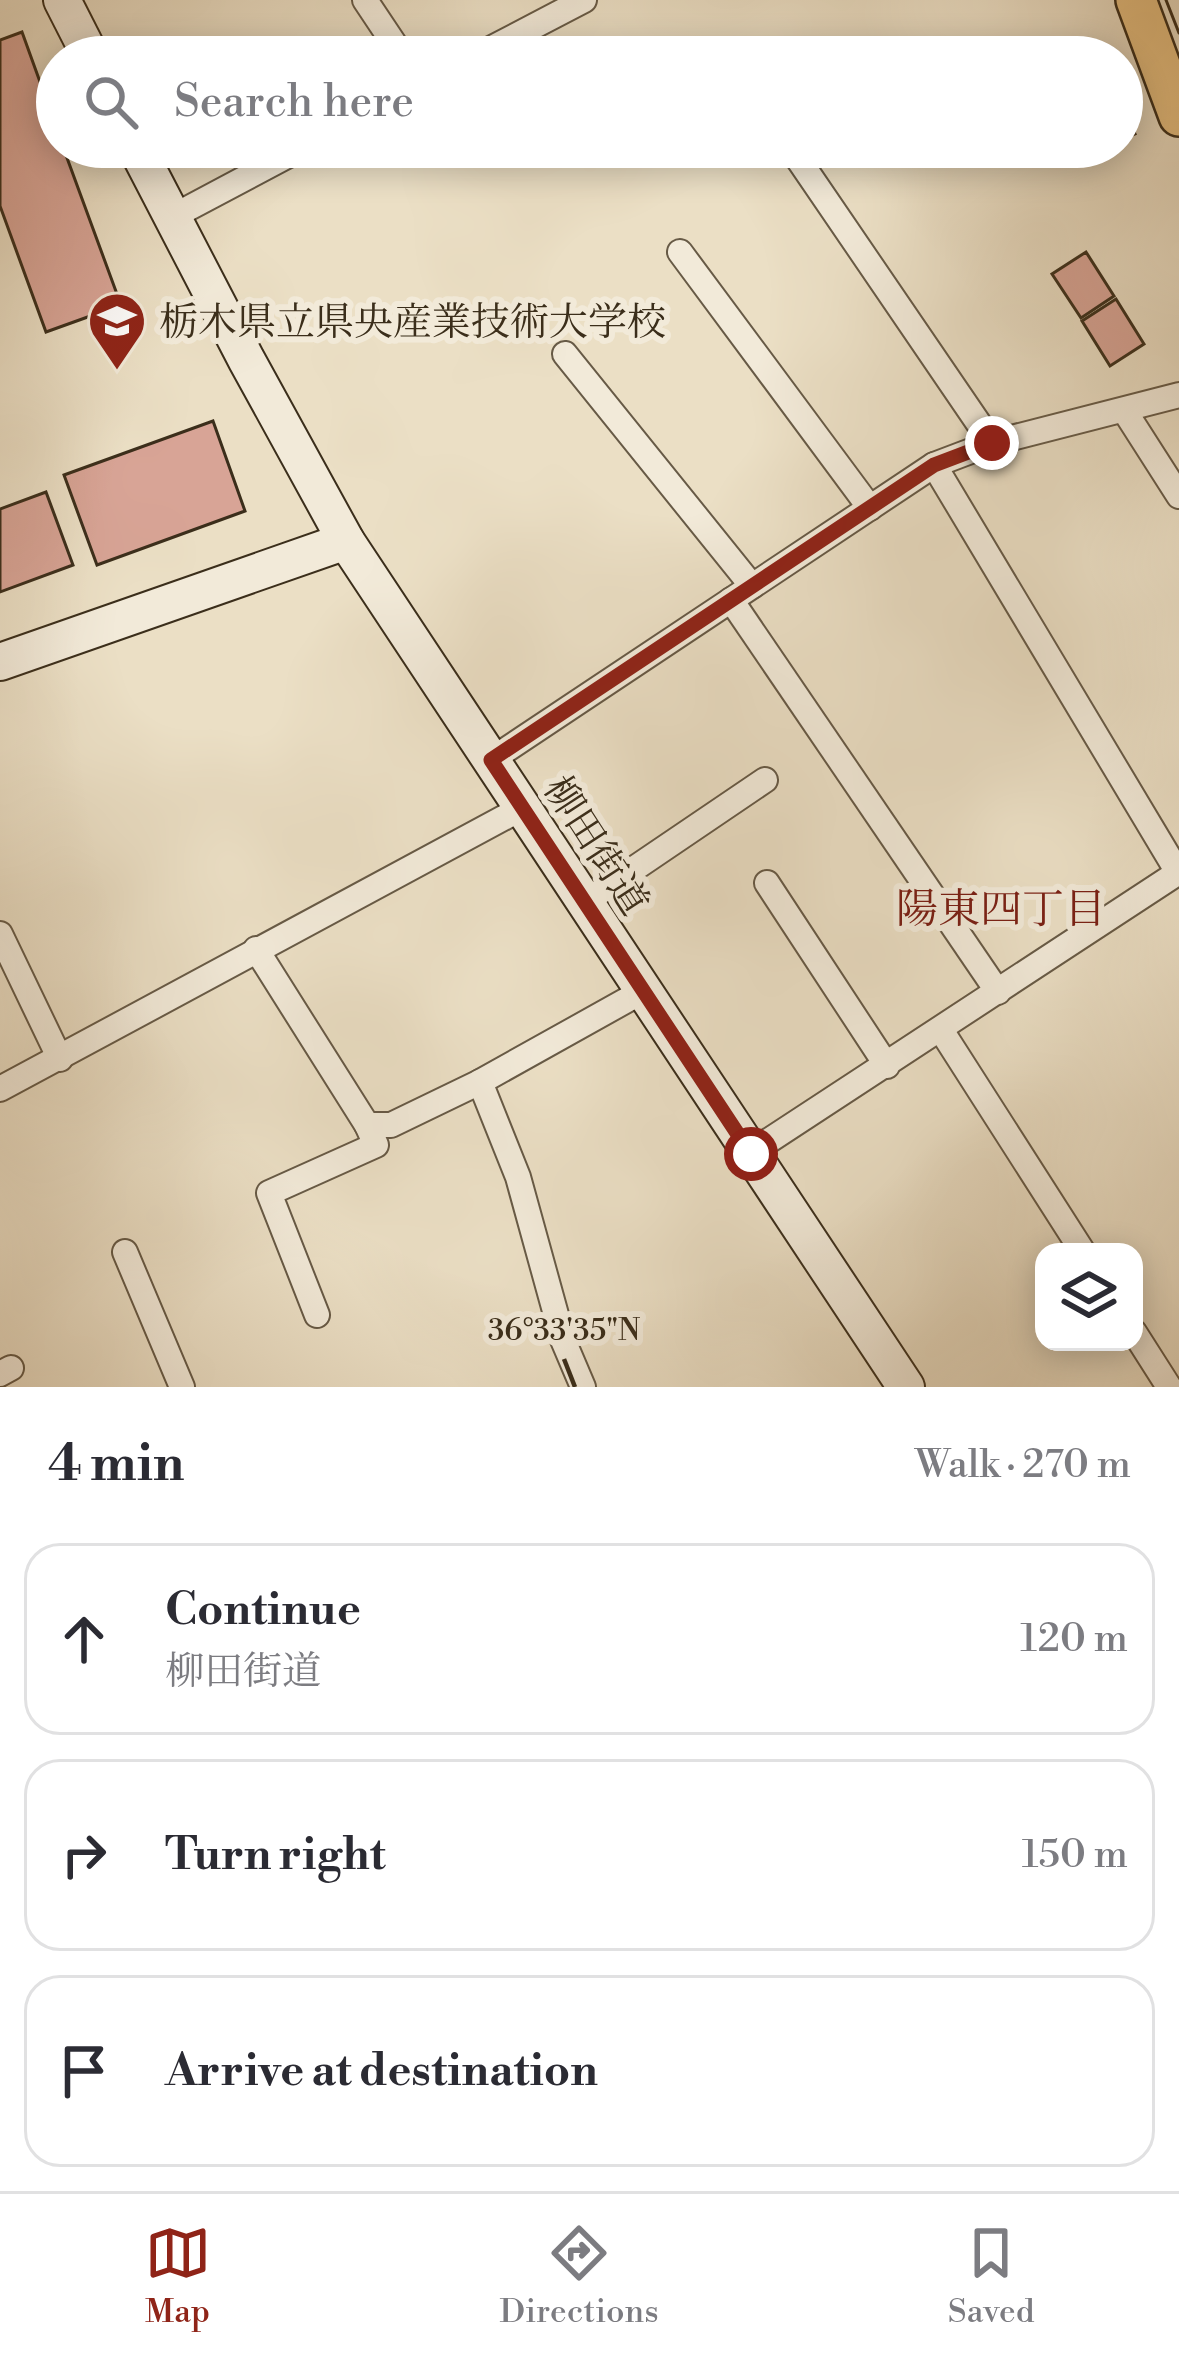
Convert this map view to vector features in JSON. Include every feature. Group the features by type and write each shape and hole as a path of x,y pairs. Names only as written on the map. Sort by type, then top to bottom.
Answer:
{"main road":[{"path":"1136,0 1179,116"}],"street":[{"path":"62,0 80,36"},
{"path":"365,0 389,36"},
{"path":"515,36 584,0"},
{"name":"柳田街道","path":"147,168 346,541 906,1387"},
{"path":"172,217 264,168"},
{"path":"804,168 992,443"},
{"path":"680,252 870,508"},
{"path":"565,354 742,593 998,992"},
{"path":"491,760 934,465 992,443 1179,395"},
{"path":"1124,410 1179,496"},
{"path":"751,1154 1179,873 934,465"},
{"path":"0,662 346,541"},
{"path":"584,902 765,781"},
{"path":"0,1089 522,808"},
{"path":"767,883 886,1066"},
{"path":"0,934 60,1059"},
{"path":"256,949 376,1145 268,1193 317,1315"},
{"path":"367,1125 391,1125 480,1082 643,991"},
{"path":"940,1030 1077,1243"},
{"path":"480,1082 518,1178 563,1340 583,1387"},
{"path":"125,1252 182,1387"},
{"path":"1143,1346 1169,1387"}],"building":[{"path":"22,32 36,71 36,168 71,168 121,305 46,332 0,206 0,40"},
{"path":"1086,252 1114,296 1081,318 1052,274"},
{"path":"1116,299 1144,344 1110,366 1082,321"},
{"path":"213,421 245,511 97,565 64,475"},
{"path":"46,492 73,565 0,592 0,509"}],"tram line":[{"path":"1166,0 1179,33"}],"place":[{"name":"栃木県立県央産業技術大学校","path":"117,372"}],"district":[{"name":"陽東四丁目","path":"1001,908"}],"route":[{"path":"751,1154 491,760 934,465 992,443"}]}
